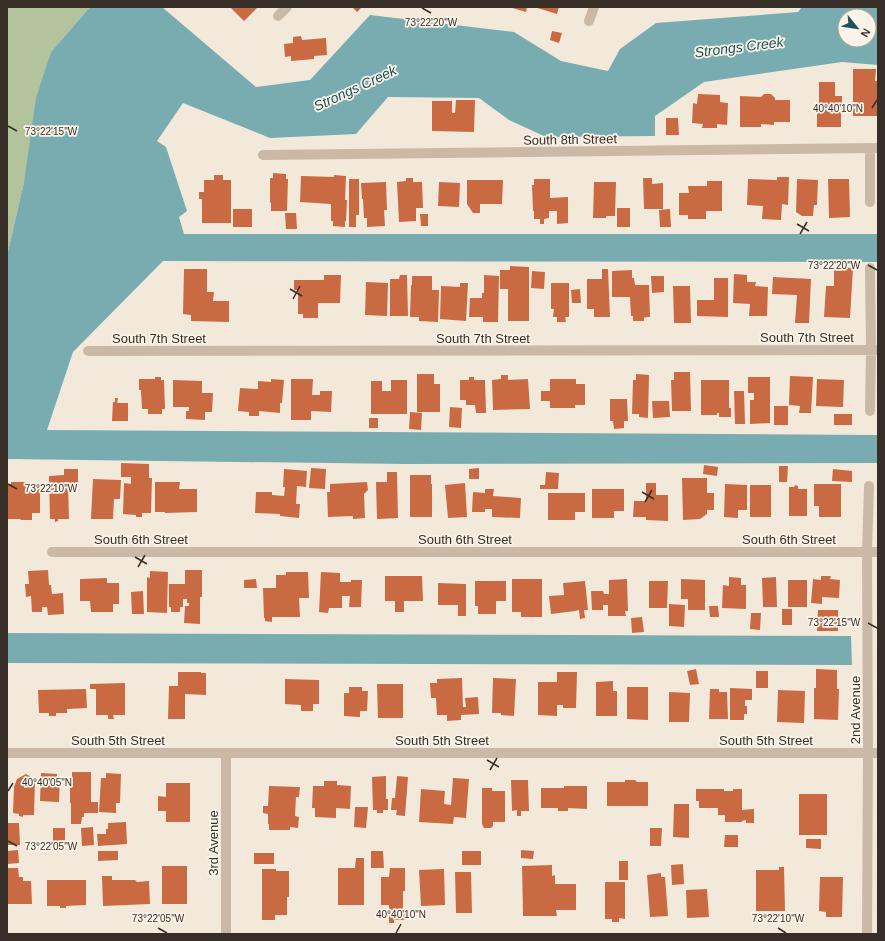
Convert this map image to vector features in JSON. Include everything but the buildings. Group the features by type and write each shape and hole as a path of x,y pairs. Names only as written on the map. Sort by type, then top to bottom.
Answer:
{"street":[{"path":"278,16 287,7"},
{"path":"589,22 594,7"},
{"path":"870,202 874,148"},
{"name":"South 8th Street","path":"263,155 874,148"},
{"path":"870,268 874,350 870,411"},
{"name":"South 7th Street","path":"88,351 874,350"},
{"name":"2nd Avenue","path":"867,934 873,753 867,552 869,486"},
{"name":"South 6th Street","path":"52,552 878,552"},
{"name":"South 5th Street","path":"7,753 873,753"},
{"name":"3rd Avenue","path":"226,753 226,934"}],"green space":[{"path":"7,7 90,7 51,52 7,256"}],"water":[{"name":"Strongs Creek","path":"90,7 162,7 256,87 310,80 370,15 514,32 561,61 608,71 620,49 656,23 798,12 802,7 878,7 878,65 842,62 704,82 655,116 655,136 546,137 509,120 479,98 388,97 356,134 270,138 183,103 157,141 166,147 187,211 179,217 184,234 878,234 878,262 163,261 73,352 47,430 878,435 878,463 404,464 7,459 7,256 24,182 36,98 51,52"},
{"path":"7,633 851,636 852,665 7,663"}]}
